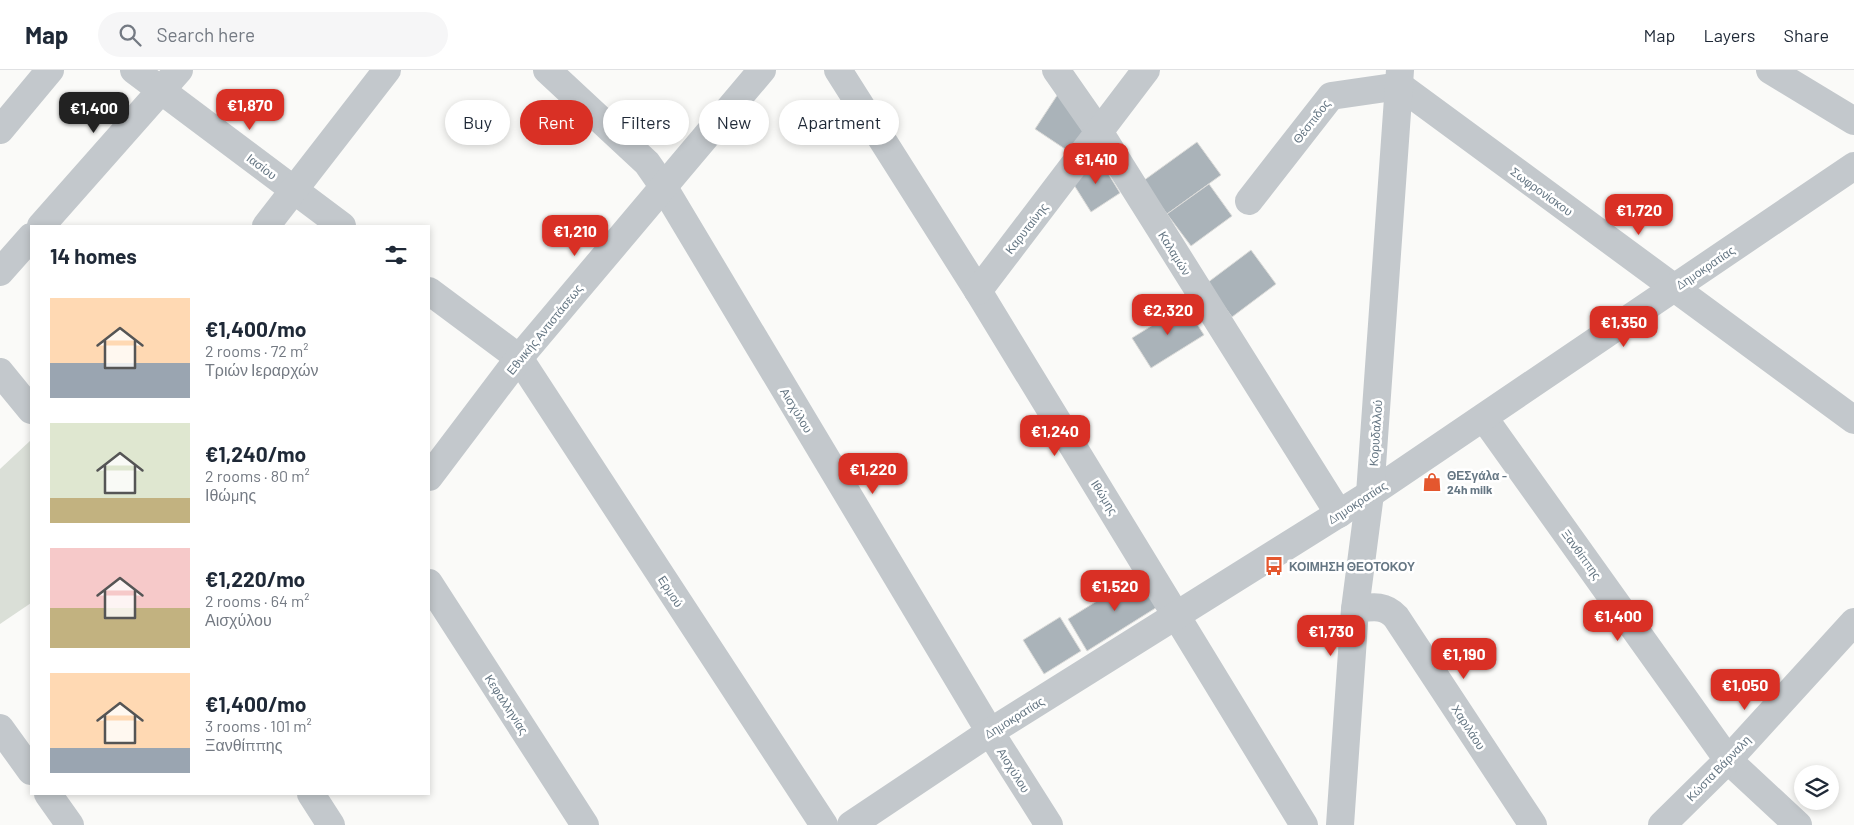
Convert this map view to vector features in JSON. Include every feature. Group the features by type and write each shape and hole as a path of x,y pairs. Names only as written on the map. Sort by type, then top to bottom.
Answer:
{"street":[{"path":"0,130 50,70"},
{"name":"Ιασίου","path":"134,70 171,80 294,191 341,225"},
{"path":"267,225 387,70"},
{"name":"Αισχύλου","path":"547,70 647,163 990,732 1049,825"},
{"name":"Εθνικής Αντιστάσεως","path":"430,476 519,358 662,186 762,70"},
{"name":"Ιθώμης","path":"838,70 978,291 1304,825"},
{"name":"Καλαμών","path":"1056,70 1100,133 1339,514"},
{"name":"Καρυταίνης","path":"978,291 1100,133 1146,70"},
{"path":"1770,70 1854,121"},
{"name":"Θέσπιδος","path":"1249,201 1330,96 1400,78"},
{"name":"Σωφρονίσκου","path":"1400,78 1674,288 1854,420"},
{"name":"Κορυδαλλού","path":"1340,825 1355,609 1370,494 1400,78"},
{"path":"42,225 171,80"},
{"name":"Δημοκρατίας","path":"851,825 990,732 1370,494 1854,166"},
{"path":"0,272 30,238"},
{"path":"430,292 519,358"},
{"name":"Ερμού","path":"519,358 824,825"},
{"path":"0,372 30,409"},
{"name":"Ξανθίππης","path":"1484,418 1728,760 1798,825"},
{"name":"Κεφαλληνίας","path":"430,585 585,825"},
{"name":"Χαριλάου","path":"1355,609 1381,606 1396,617 1533,825"},
{"name":"Κώστα Βάρναλη","path":"1662,825 1728,760 1854,622"},
{"path":"0,728 20,760"},
{"path":"49,795 70,825"},
{"path":"312,795 331,825"}],"shaded area":[{"path":"30,441 30,604 0,624 0,469"}],"building":[{"path":"1058,94 1084,133 1071,153 1035,129"},
{"path":"1197,142 1221,175 1167,214 1143,181"},
{"path":"1095,152 1120,193 1091,212 1074,185"},
{"path":"1209,184 1232,216 1191,246 1167,214"},
{"path":"1251,250 1276,284 1232,317 1207,283"},
{"path":"1185,305 1204,335 1151,368 1132,338"},
{"path":"1142,573 1162,604 1087,651 1068,619"},
{"path":"1060,617 1081,651 1044,674 1023,640"}],"place":[{"name":"ΘΕΣγάλα - 24h milk","path":"1432,482"},
{"name":"ΚΟΙΜΗΣΗ ΘΕΟΤΟΚΟΥ","path":"1274,566"}]}
